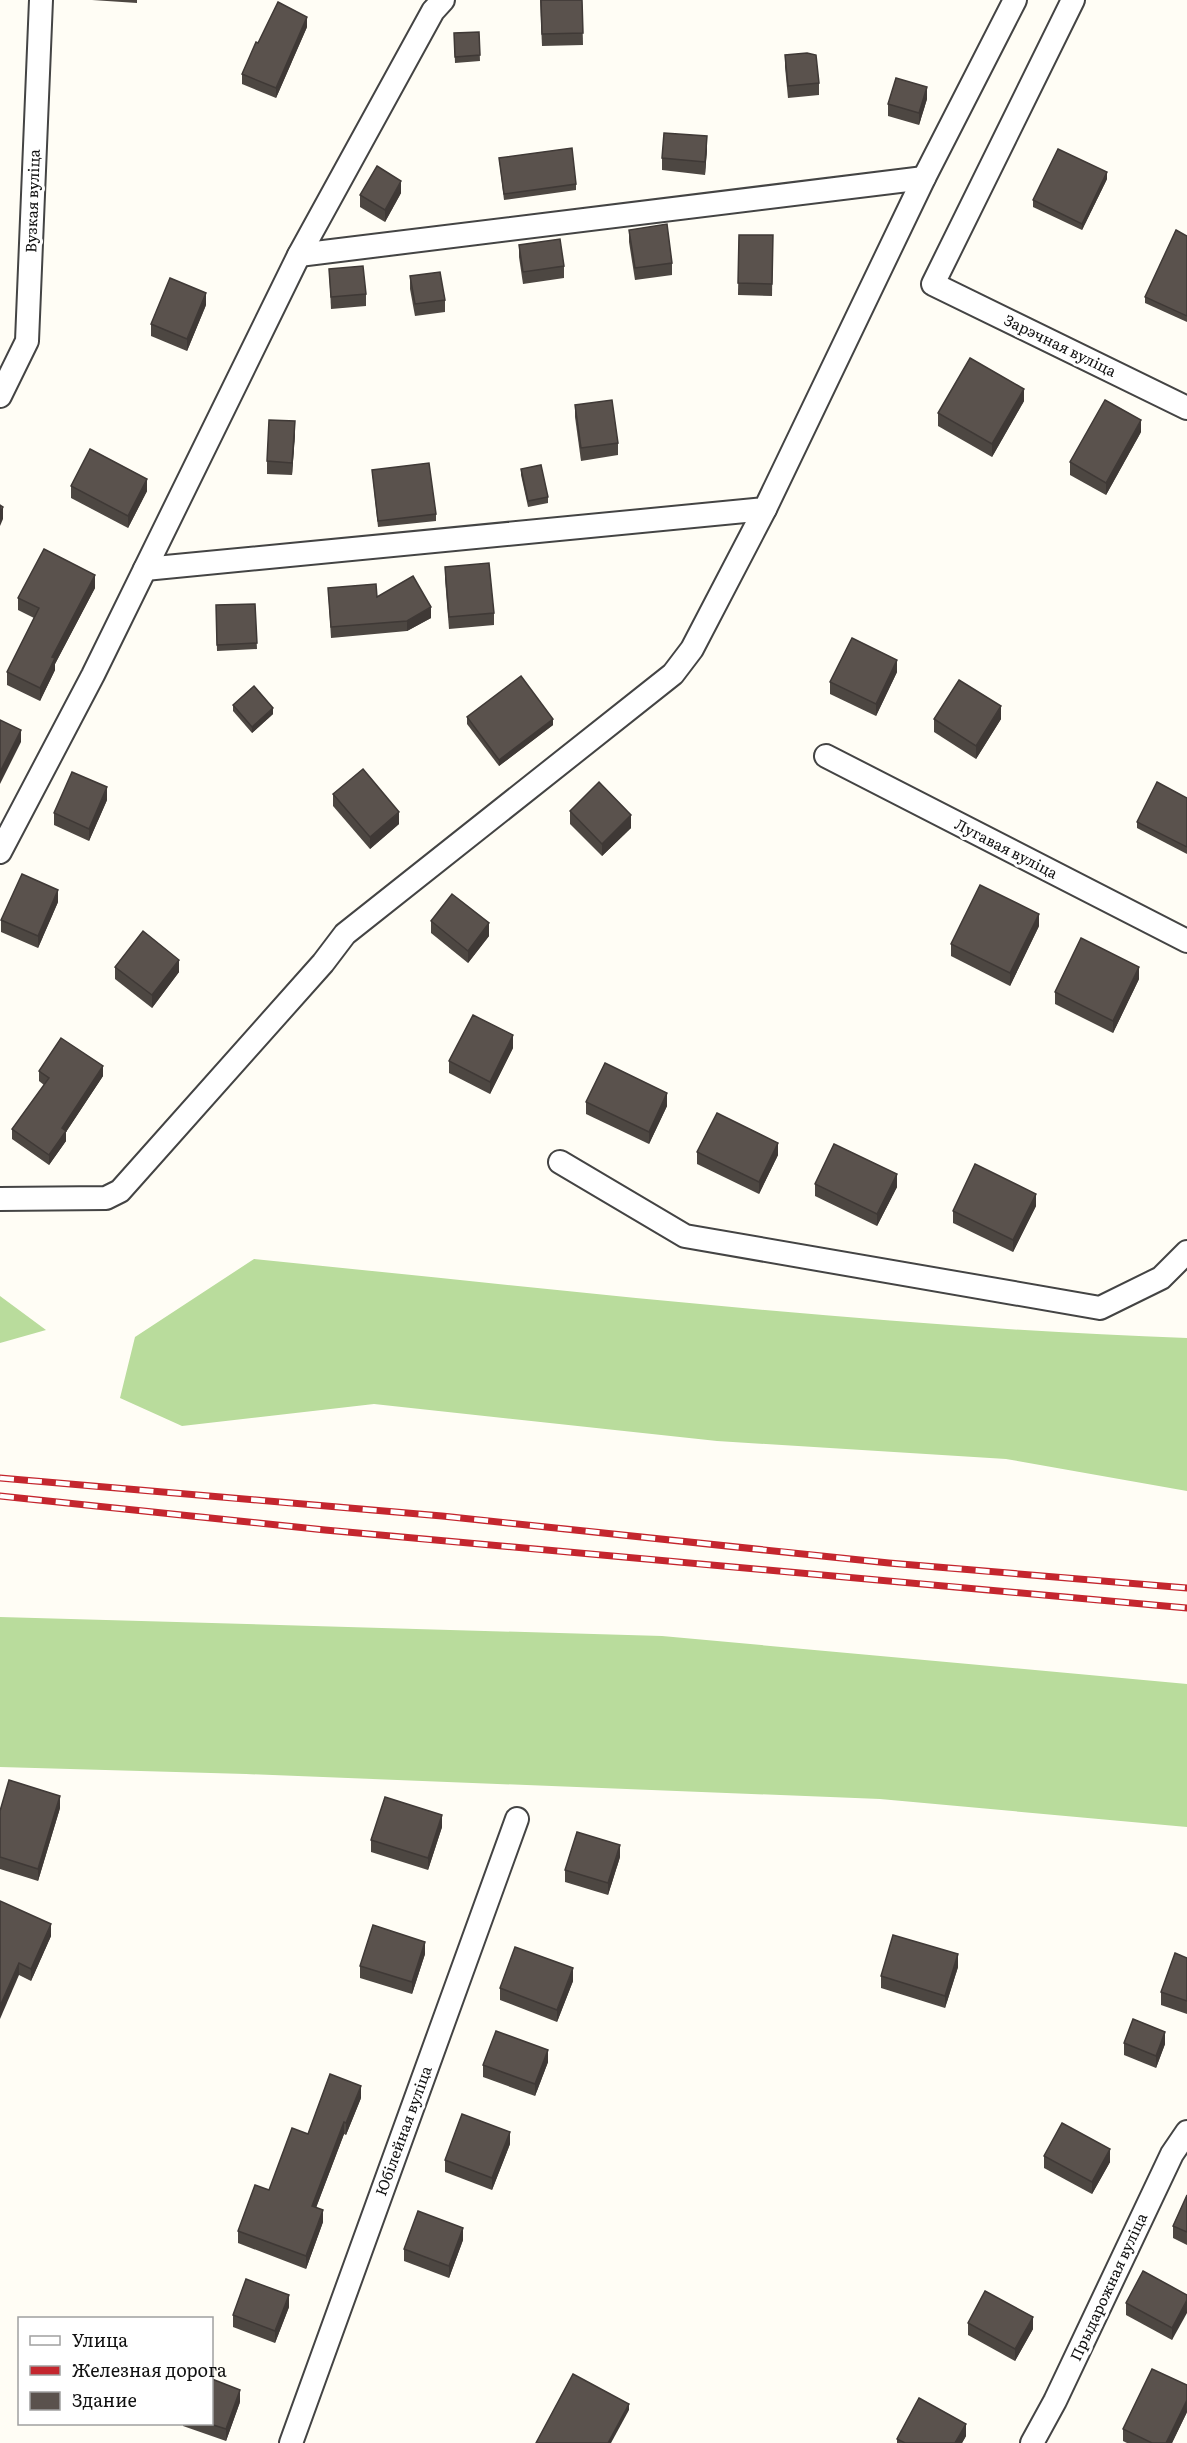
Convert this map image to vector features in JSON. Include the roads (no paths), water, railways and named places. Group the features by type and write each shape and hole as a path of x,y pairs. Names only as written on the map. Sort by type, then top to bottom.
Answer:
{"street":[{"name":"Вузкая вуліца","path":"0,396 27,341 41,0"},
{"path":"0,852 93,675 299,255 433,11 443,0"},
{"path":"0,1199 106,1198 120,1191 323,963 345,934 673,674 692,649 765,509 924,178 1015,0"},
{"name":"Зарэчная вуліца","path":"1073,0 933,284 1187,408"},
{"path":"299,255 924,178"},
{"path":"145,569 765,509"},
{"name":"Лугавая вуліца","path":"825,756 1187,941"},
{"path":"560,1162 685,1236 1100,1308 1161,1278 1187,1252"},
{"name":"Юбілейная вуліца","path":"291,2443 517,1819"},
{"name":"Прыдарожная вуліца","path":"1032,2443 1172,2154 1187,2132"}],"railway":[{"path":"0,1478 442,1516 889,1563 1187,1588"},
{"path":"0,1496 325,1530 1187,1608"}]}
